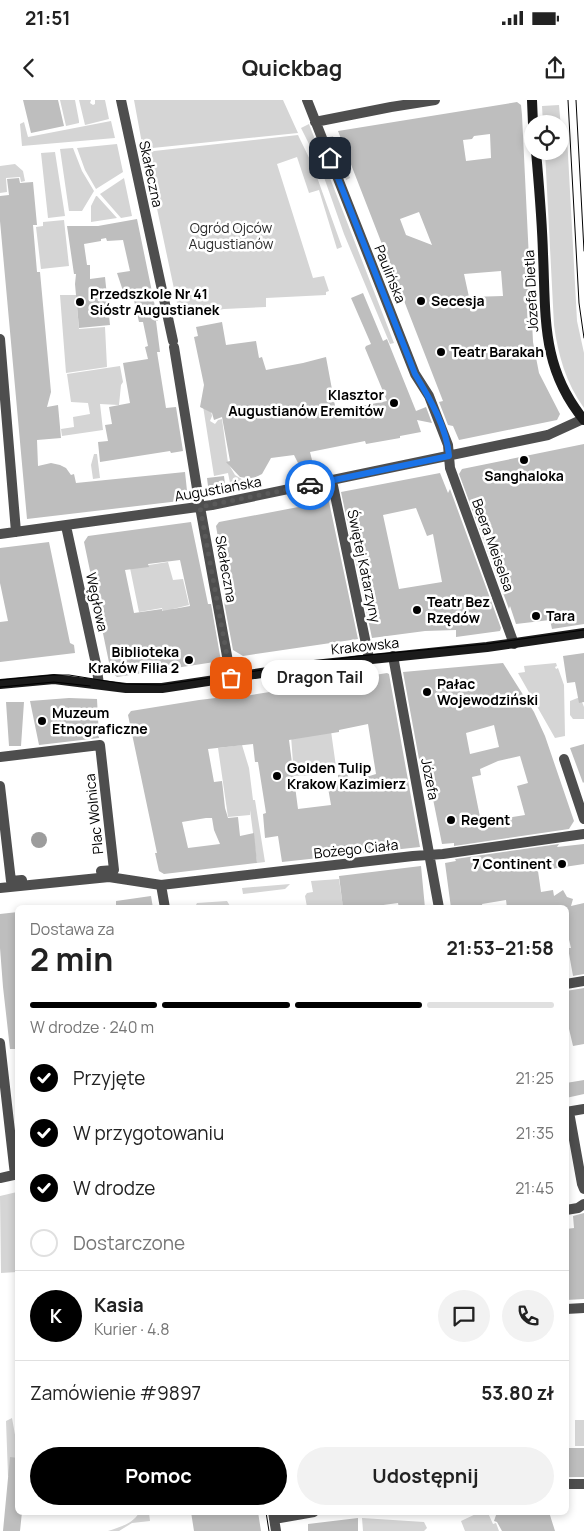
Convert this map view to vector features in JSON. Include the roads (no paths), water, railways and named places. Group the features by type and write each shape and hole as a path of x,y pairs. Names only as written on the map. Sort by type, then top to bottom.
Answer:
{"street":[{"name":"Skałeczna","path":"121,100 173,344 231,678"},
{"name":"Paulińska","path":"307,100 415,374 429,396 448,445 449,456"},
{"path":"315,122 434,100"},
{"path":"532,100 533,115"},
{"name":"Józefa Dietla","path":"537,160 541,204 548,346 555,373 563,390 584,420"},
{"path":"0,339 16,532"},
{"name":"Augustiańska","path":"0,534 200,507 548,435 584,420"},
{"name":"Beera Meiselsa","path":"449,456 450,468 514,644"},
{"name":"Świętej Katarzyny","path":"332,480 369,658"},
{"name":"Węgłowa","path":"66,526 99,684"},
{"name":"Krakowska","path":"0,684 47,679 126,688 162,688 369,658 455,651 584,633"},
{"name":"Józefa","path":"393,656 438,905"},
{"name":"Plac Wolnica","path":"0,757 100,746 114,870 11,881 0,786"},
{"path":"564,759 584,819"},
{"name":"Bożego Ciała","path":"0,888 109,877 161,885 430,855 584,834"},
{"path":"161,885 164,905"},
{"path":"569,984 584,981"},
{"path":"0,1043 15,1166"},
{"path":"569,1112 584,1108"},
{"path":"569,1117 584,1188"},
{"path":"0,1178 15,1174"},
{"path":"569,1210 578,1208 584,1204"},
{"path":"569,1309 584,1308"},
{"path":"569,1484 584,1484"},
{"path":"273,1516 276,1531"}],"tram line":[{"path":"568,100 579,303 584,338"},
{"path":"576,100 584,251"},
{"path":"0,680 69,675 125,684 161,685 358,656 487,644 584,630"},
{"path":"0,687 54,682 90,686"},
{"path":"266,1515 269,1531"}],"place":[{"name":"Secesja","path":"421,301"},
{"name":"Przedszkole Nr 41 Sióstr Augustianek","path":"80,302"},
{"name":"Teatr Barakah","path":"441,352"},
{"name":"Klasztor Augustianów Eremitów","path":"394,403"},
{"name":"Sanghaloka","path":"524,460"},
{"name":"Teatr Bez Rzędów","path":"417,610"},
{"name":"Tara","path":"536,616"},
{"name":"Biblioteka Kraków Filia 2","path":"189,660"},
{"name":"Dragon Tail","path":"231,678"},
{"name":"Pałac Wojewodziński","path":"427,692"},
{"name":"Muzeum Etnograficzne","path":"42,721"},
{"name":"Golden Tulip Krakow Kazimierz","path":"277,776"},
{"name":"Regent","path":"451,820"},
{"name":"7 Continent","path":"562,864"}],"park label":[{"name":"Ogród Ojców Augustianów","path":"231,236"}]}
